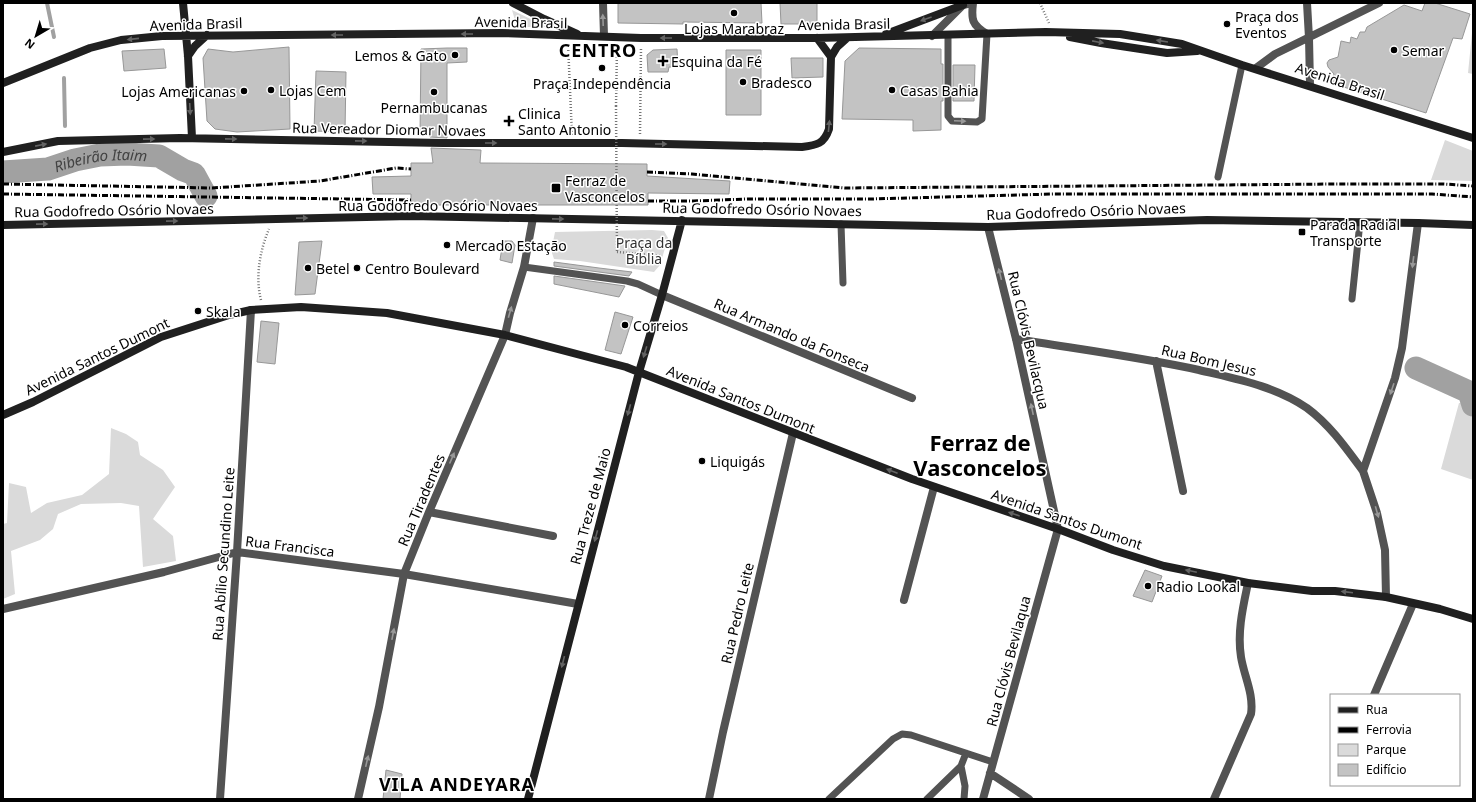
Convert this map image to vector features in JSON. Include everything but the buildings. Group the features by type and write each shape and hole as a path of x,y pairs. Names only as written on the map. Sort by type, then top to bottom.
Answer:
{"main road":[{"path":"183,3 188,56 192,138"},
{"path":"513,3 581,36"},
{"path":"877,36 963,5"},
{"name":"Avenida Brasil","path":"3,83 76,53 105,44 121,40 186,35 494,34 641,38 848,38 1050,32 1101,43 1167,53 1199,51 1473,138"},
{"path":"188,56 198,42 207,35"},
{"path":"817,38 827,49 831,57"},
{"path":"831,57 837,47 848,38"},
{"name":"Rua Vereador Diomar Novaes","path":"3,152 58,141 192,138 802,147 816,145 822,141 826,137 829,129 831,57"},
{"name":"Rua Godofredo Osório Novaes","path":"3,225 411,216 988,227 1207,220 1473,225"},
{"name":"Rua Treze de Maio","path":"528,799 639,372 682,220"},
{"name":"Avenida Santos Dumont","path":"3,415 33,402 161,337 251,310 264,308 301,307 387,313 504,336 626,367 934,487 1058,529 1113,550 1164,566 1248,583 1312,591 1335,591 1386,597 1440,609 1473,619"}],"street":[{"path":"603,3 604,36"},
{"path":"932,36 963,5 972,3 972,19 974,25 987,34"},
{"path":"1307,3 1310,85"},
{"path":"1256,68 1275,54 1379,3"},
{"name":"Rua Tiradentes","path":"358,799 379,707 404,574 504,336 524,267 533,218"},
{"path":"1363,471 1395,378 1402,348 1418,223"},
{"name":"Rua Clóvis Bevilacqua","path":"988,227 1016,339 1058,529"},
{"name":"Rua Armando da Fonseca","path":"662,295 912,398"},
{"name":"Rua Abílio Secundino Leite","path":"220,799 237,552 251,310"},
{"name":"Rua Bom Jesus","path":"1016,339 1156,361 1228,377 1274,389 1307,408 1333,430 1363,471 1377,513 1384,550 1386,597"},
{"path":"1156,361 1183,491"},
{"name":"Rua Pedro Leite","path":"709,799 726,717 793,433"},
{"path":"904,600 934,487"},
{"path":"429,512 553,536"},
{"name":"Rua Clóvis Bevilaqua","path":"983,799 1058,529"},
{"name":"Rua Francisca","path":"3,609 164,572 237,552 404,574 578,604"},
{"path":"1214,799 1248,724 1252,710 1250,692 1241,656 1241,616 1248,583"},
{"path":"1374,694 1413,604"},
{"path":"990,773 1028,799"}],"lane":[{"path":"948,36 948,116 952,121 976,122 982,119 987,34"},
{"path":"1218,177 1242,65"},
{"path":"1352,299 1360,222"},
{"path":"840,224 843,283"},
{"path":"524,267 627,281 638,284 662,295"},
{"path":"829,799 893,739 902,734 911,735 993,762"},
{"path":"926,799 961,766 966,753"},
{"path":"961,766 965,786 964,799"}],"path":[{"path":"1040,3 1050,32"},
{"path":"568,35 572,143"},
{"path":"617,37 617,252 654,255"},
{"path":"639,144 641,38"},
{"path":"264,308 259,293 261,251 272,219"}],"green space":[{"path":"512,10 547,27 517,27"},
{"path":"1472,33 1473,34 1473,74 1468,73"},
{"path":"1445,140 1473,151 1473,181 1431,180"},
{"name":"Praça da Bíblia","path":"664,231 668,238 660,265 654,272 580,261 554,259 552,253 555,232"},
{"path":"1459,403 1473,404 1473,480 1441,469"},
{"path":"111,428 126,434 138,442 140,455 163,470 175,487 153,519 173,536 176,561 143,567 139,506 121,503 81,504 58,514 53,529 40,540 11,551 15,594 3,599 3,524 7,523 9,483 26,487 31,513 47,503 82,495 109,474"}],"waterway":[{"path":"47,3 54,37"},
{"path":"64,78 65,126"},
{"name":"Ribeirão Itaim","path":"3,172 48,169 75,160 100,155 127,154 159,156 183,170 194,174 206,196"},
{"name":"Ribeirão Itaim","path":"1416,368 1469,392 1473,405"}],"railway":[{"path":"3,184 212,188 320,181 396,168 411,169"},
{"path":"647,172 692,174 845,188 1337,184 1444,184 1473,186"},
{"path":"3,194 411,200"},
{"path":"648,201 871,199 1053,194 1432,194 1473,197"}],"place":[{"name":"Lojas Marabraz","path":"734,13"},
{"name":"Praça dos Eventos","path":"1227,24"},
{"name":"Semar","path":"1394,50"},
{"name":"Lemos & Gato","path":"455,55"},
{"name":"Esquina da Fé","path":"663,61"},
{"name":"Praça Independência","path":"602,68"},
{"name":"Bradesco","path":"743,82"},
{"name":"Lojas Cem","path":"271,90"},
{"name":"Casas Bahia","path":"892,90"},
{"name":"Lojas Americanas","path":"244,91"},
{"name":"Pernambucanas","path":"434,92"},
{"name":"Clinica Santo Antonio","path":"509,121"},
{"name":"Ferraz de Vasconcelos","path":"556,188"},
{"name":"Parada Radial Transporte","path":"1302,232"},
{"name":"Mercado Estação","path":"447,245"},
{"name":"Betel","path":"308,268"},
{"name":"Centro Boulevard","path":"357,268"},
{"name":"Skala","path":"198,311"},
{"name":"Correios","path":"625,325"},
{"name":"Liquigás","path":"702,461"},
{"name":"Radio Lookal","path":"1148,586"}],"district":[{"name":"CENTRO","path":"598,50"},
{"name":"Ferraz de Vasconcelos","path":"980,454"},
{"name":"VILA ANDEYARA","path":"457,784"}]}
